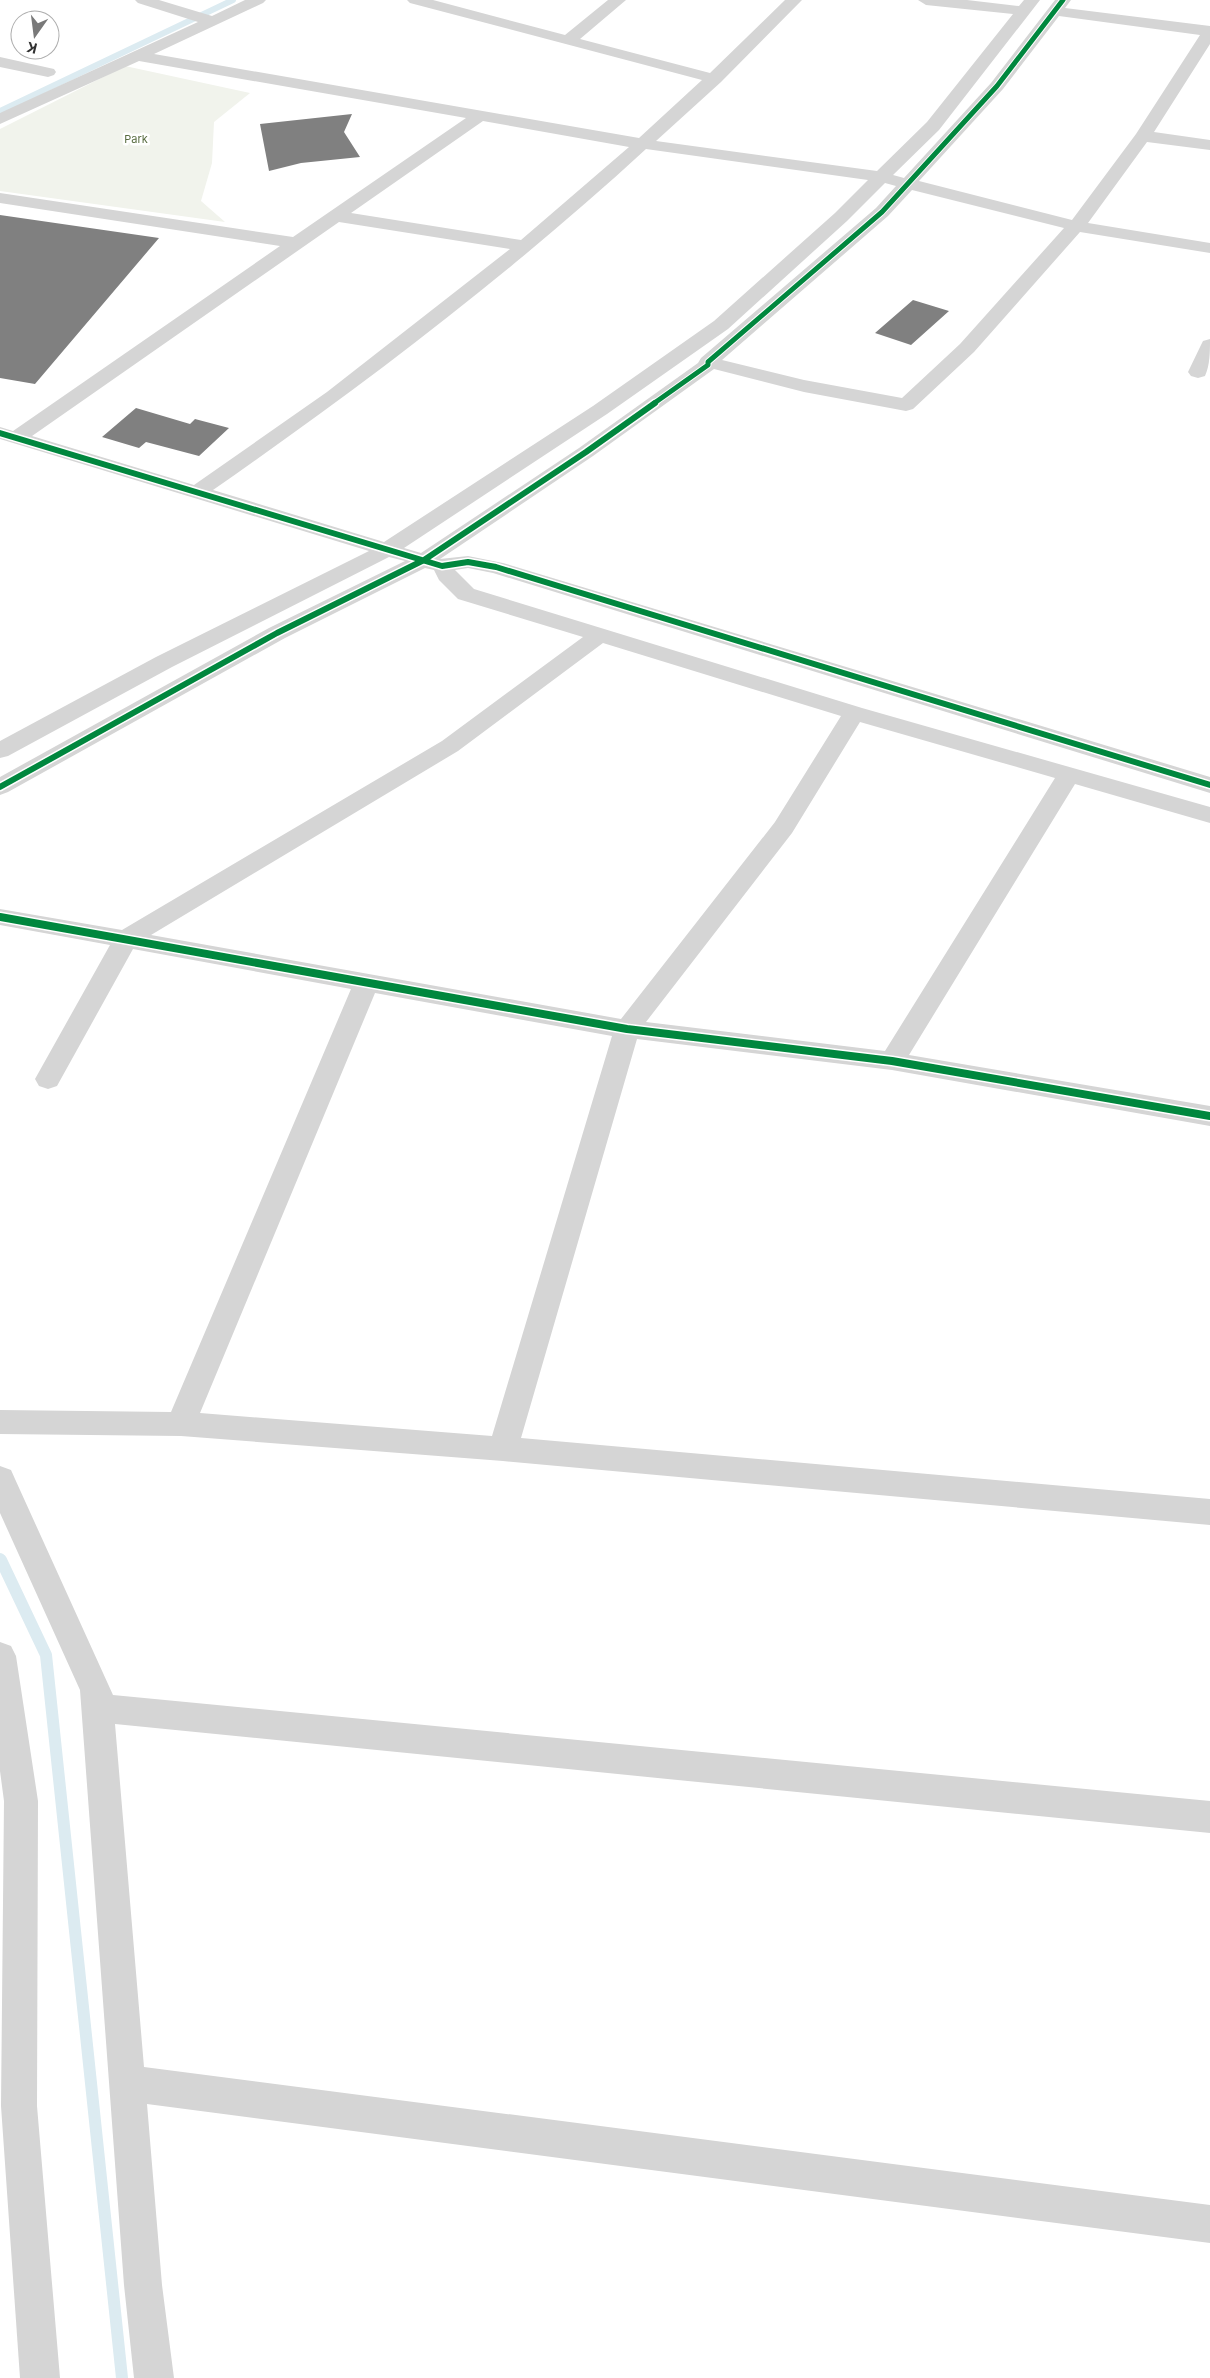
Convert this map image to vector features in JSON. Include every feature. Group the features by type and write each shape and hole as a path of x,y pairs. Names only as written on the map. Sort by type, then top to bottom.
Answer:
{"street":[{"path":"143,0 203,18"},
{"path":"0,119 137,56 203,18 258,0"},
{"path":"415,0 715,79"},
{"path":"570,40 618,0"},
{"path":"198,492 334,396 526,246 644,144 715,79 794,0"},
{"path":"926,0 1028,5"},
{"path":"0,751 164,662 388,549 600,410 721,325 841,217 933,126 1028,5"},
{"path":"0,787 277,633 433,563 708,364 708,362 882,212 997,86 1058,6 1210,31 1204,53 1076,226 966,348 906,405 804,386 708,362"},
{"path":"137,56 644,144 881,177 1076,226 1210,248"},
{"path":"0,62 48,72"},
{"path":"8,436 335,216 480,115"},
{"path":"1142,136 1210,145"},
{"path":"0,198 295,243"},
{"path":"335,216 526,246"},
{"path":"1198,372 1210,345"},
{"path":"8,436 433,563 468,562 496,567 1210,785"},
{"path":"433,563 466,594 854,713 1210,815"},
{"path":"48,1080 126,939 450,746 601,634"},
{"path":"503,1449 627,1029 784,827 854,713"},
{"path":"892,1061 1069,775"},
{"path":"0,917 627,1029 892,1061 1210,1116"},
{"path":"181,1424 366,983"},
{"path":"0,1422 181,1424 503,1449 1210,1512"},
{"path":"0,1479 96,1690 143,2285 154,2378"},
{"path":"0,1656 21,1801 9,2106 40,2378"},
{"path":"98,1708 1210,1817"},
{"path":"128,2083 1210,2224"}],"green space":[{"name":"Park","path":"125,66 250,93 214,122 212,163 201,201 225,222 0,191 0,129"}],"building":[{"path":"352,114 344,132 360,157 301,163 269,171 260,124"},
{"path":"0,215 159,238 35,384 0,378"},
{"path":"913,300 949,311 911,345 875,333"},
{"path":"136,408 190,424 195,419 229,428 199,456 146,442 139,448 102,437"}],"waterway":[{"path":"0,111 233,0"},
{"path":"1,1560 46,1655 122,2378"}],"cycle path":[{"path":"0,787 277,633 424,560 586,452 708,365 708,362 882,212 997,86 1063,0"},
{"path":"0,433 442,566 468,562 496,567 1210,785"},
{"path":"0,917 627,1029 892,1061 1210,1116"}]}
